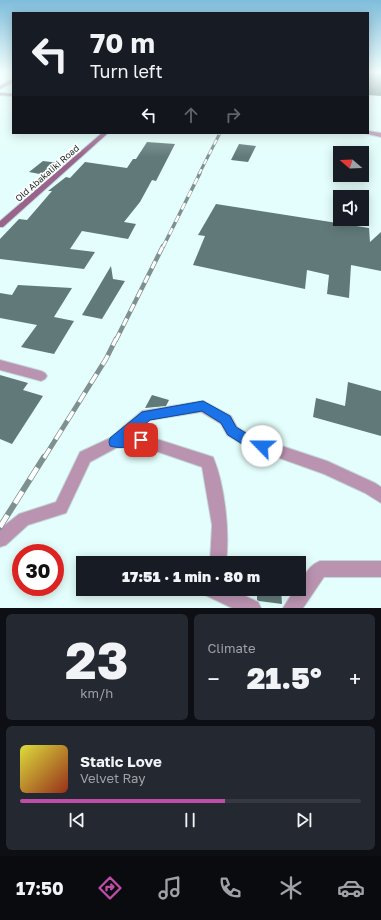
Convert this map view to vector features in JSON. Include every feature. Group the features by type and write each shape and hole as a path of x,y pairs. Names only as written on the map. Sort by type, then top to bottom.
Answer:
{"main road":[{"name":"Old Abakaliki Road","path":"0,225 104,134"}],"street":[{"path":"369,133 381,135"},
{"path":"0,365 41,376"},
{"path":"0,539 24,519 61,508 85,457 115,442 147,415 203,406 226,420 232,431 248,441 326,468 370,488 381,496"},
{"path":"115,442 141,440 208,462 215,492 221,547 219,556"},
{"path":"292,608 320,569 381,569"},
{"path":"226,596 252,608"}],"building":[{"path":"147,142 175,144 156,181 152,180 140,202 124,222 136,224 128,239 82,231 70,249 95,252 84,269 0,259 0,239 19,219 27,220 52,191 48,191 66,177 70,178 85,162 127,168 133,159 136,159"},
{"path":"239,144 256,146 248,162 231,160"},
{"path":"43,161 59,163 45,175 29,172"},
{"path":"216,204 333,222 333,226 356,226 369,228 370,242 381,232 381,271 351,265 349,298 327,294 329,275 307,270 305,289 193,265 205,236 198,235"},
{"path":"111,266 113,279 125,281 102,319 82,315"},
{"path":"18,285 72,288 54,317 74,321 54,354 21,347 37,325 0,318 0,293 12,295"},
{"path":"0,375 28,383 23,390 43,396 12,444 0,439"},
{"path":"348,382 381,391 381,436 313,417 316,398 345,406"},
{"path":"152,395 169,400 166,406 145,408"},
{"path":"257,596 281,596 282,604 259,601 257,600"}],"railway":[{"path":"199,174 219,134"},
{"path":"163,247 200,173"},
{"path":"116,340 163,246"},
{"path":"44,458 106,359 116,339"},
{"path":"0,527 44,457"}],"route":[{"path":"141,440 115,442 147,415 203,406 226,420 232,431 248,441 262,446"}]}
